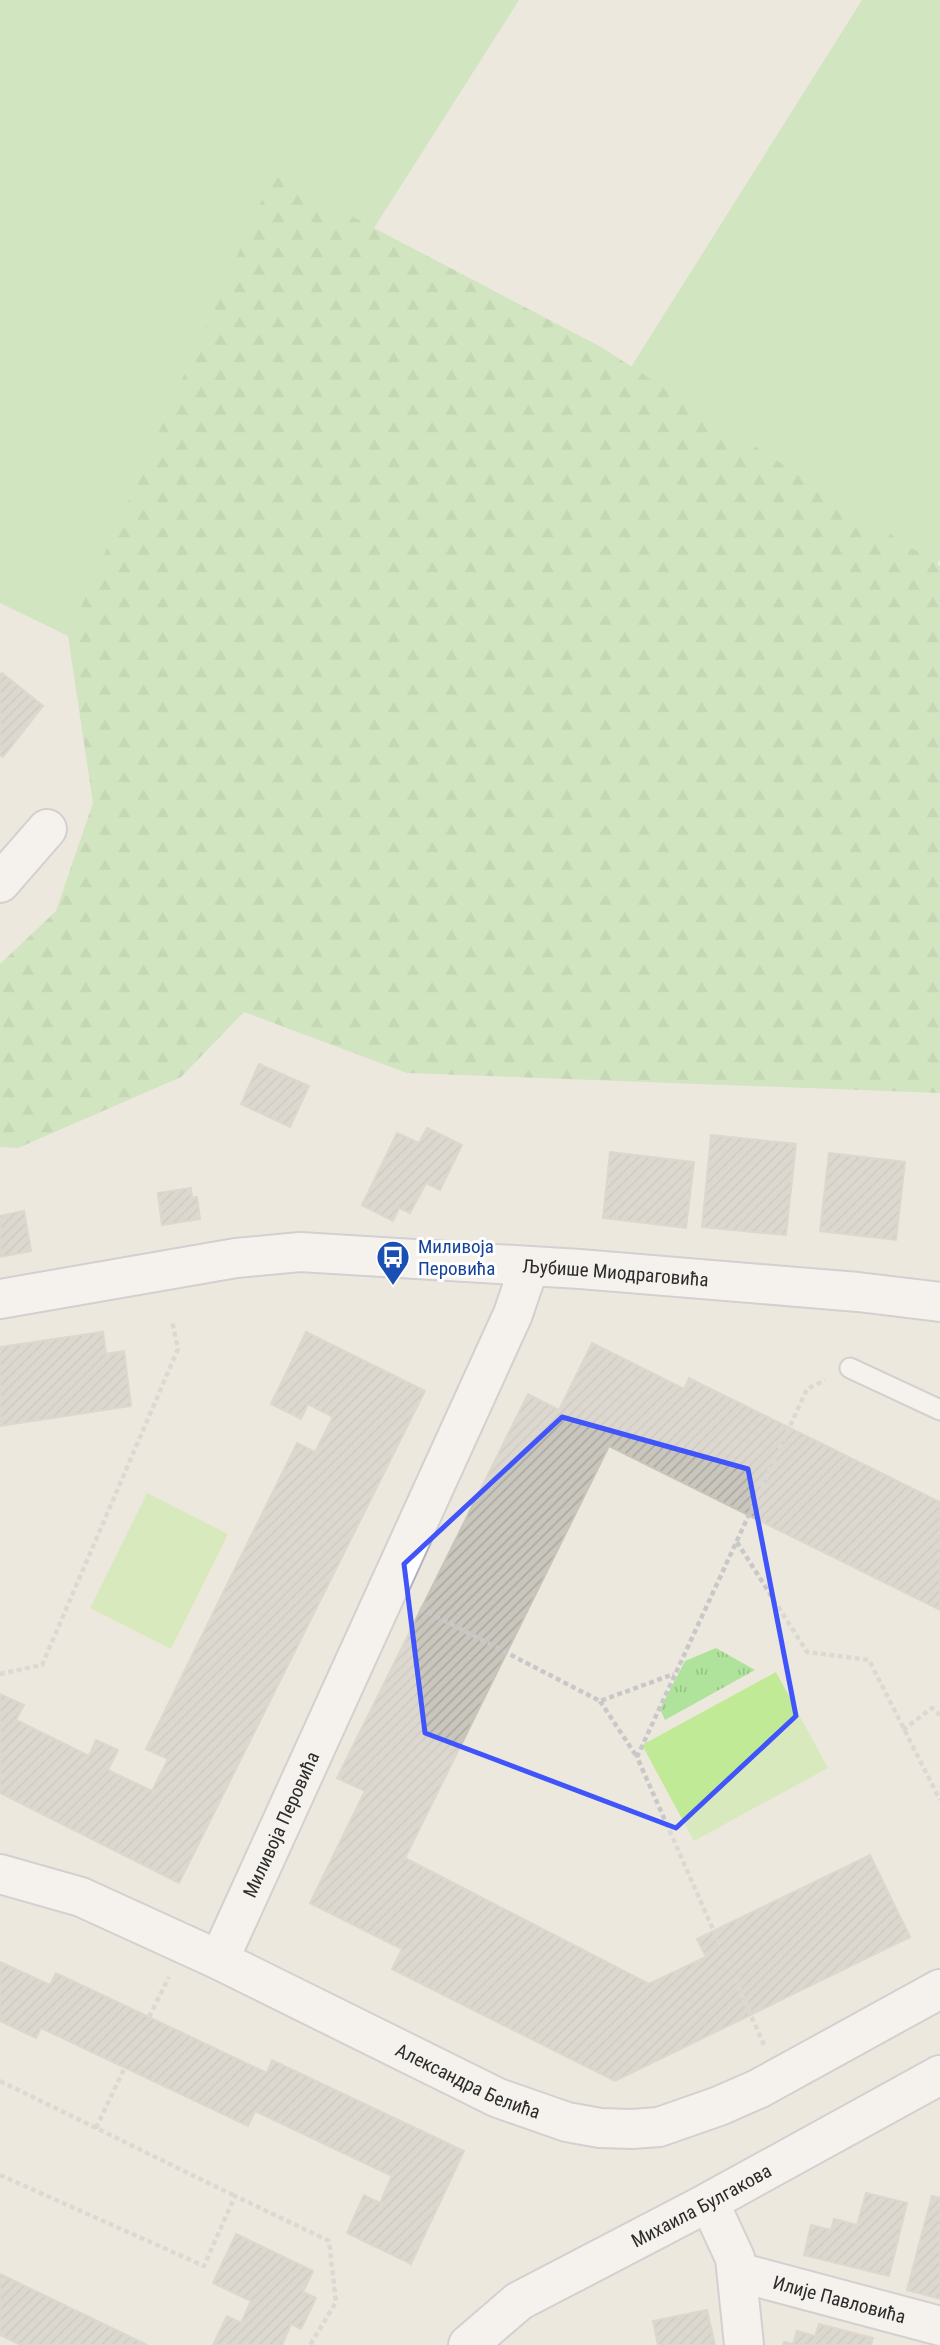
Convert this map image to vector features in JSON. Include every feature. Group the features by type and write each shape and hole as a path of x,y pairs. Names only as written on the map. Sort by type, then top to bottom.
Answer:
{"street":[{"path":"0,883 47,828"},
{"name":"Љубише Миодраговића","path":"0,1299 236,1258 300,1252 529,1266 858,1292 940,1302"},
{"name":"Миливоја Перовића","path":"219,1960 513,1314 529,1266"},
{"name":"Александра Белића","path":"0,1874 81,1897 219,1960 498,2098 567,2122 600,2128 659,2127 719,2106 778,2078 940,1989"},
{"name":"Михаила Булгакова","path":"468,2345 519,2301 709,2202 940,2076"},
{"path":"709,2202 731,2249 738,2272 744,2345"},
{"name":"Илије Павловића","path":"738,2272 940,2326"}],"lane":[{"path":"850,1368 940,1410"}],"path":[{"path":"0,1674 42,1665 178,1349 172,1321"},
{"path":"637,1757 807,1389"},
{"path":"737,1541 807,1652 869,1660 940,1800"},
{"path":"387,1591 600,1701 637,1757 778,2078"},
{"path":"600,1701 675,1674"},
{"path":"903,1730 932,1708 940,1715"},
{"path":"149,2017 185,1945"},
{"path":"96,2128 125,2067"},
{"path":"0,2081 329,2241 336,2302 310,2345"},
{"path":"0,2175 204,2266 235,2196"}],"highlighted area":[{"path":"562,1417 748,1469 796,1716 676,1828 425,1733 404,1564"}],"green space":[{"path":"0,0 519,0 374,228 273,176 68,636 0,603"},
{"path":"862,0 940,0 940,559 937,564 631,367"},
{"path":"273,175 601,347 940,566 940,1093 407,1073 244,1012 181,1077 18,1148 0,1147 0,964 56,911 93,803 68,636"},
{"path":"147,1493 228,1534 171,1649 90,1608"},
{"path":"716,1648 755,1670 665,1720 660,1709 685,1661"},
{"path":"776,1672 828,1768 694,1841 642,1745"}],"building":[{"path":"2,673 43,706 3,757 0,755"},
{"path":"259,1064 309,1086 290,1127 241,1104"},
{"path":"427,1128 462,1145 440,1190 426,1183 410,1213 399,1208 393,1221 362,1205 397,1133 419,1143"},
{"path":"711,1135 796,1144 786,1235 702,1227"},
{"path":"610,1152 694,1162 686,1228 603,1218"},
{"path":"829,1153 905,1162 896,1240 820,1231"},
{"path":"191,1188 192,1198 197,1197 200,1219 162,1225 158,1193"},
{"path":"24,1211 31,1251 0,1257 0,1216"},
{"path":"103,1332 106,1354 124,1351 131,1406 0,1426 0,1347"},
{"path":"306,1332 425,1391 179,1883 0,1793 0,1694 24,1705 16,1720 89,1756 96,1740 118,1750 108,1770 152,1791 168,1759 146,1749 297,1443 315,1452 333,1417 308,1404 301,1419 271,1404"},
{"path":"592,1343 684,1389 689,1378 940,1502 940,1610 609,1446 405,1858 649,1984 706,1957 697,1939 870,1855 910,1937 615,2081 392,1969 402,1949 310,1903 365,1791 337,1778 528,1394 559,1410"},
{"path":"0,1962 50,1985 56,1973 267,2073 272,2060 464,2151 411,2264 347,2233 364,2195 380,2203 392,2176 255,2111 248,2126 41,2028 36,2038 0,2021"},
{"path":"866,2193 907,2203 889,2276 804,2255 811,2225 831,2230 834,2219 857,2225"},
{"path":"932,2196 940,2198 940,2299 907,2290"},
{"path":"236,2234 313,2271 303,2292 316,2298 301,2329 291,2324 282,2345 213,2345 227,2316 241,2323 251,2301 213,2283"},
{"path":"0,2274 147,2345 21,2345 0,2335"},
{"path":"707,2310 715,2345 658,2345 653,2321"},
{"path":"819,2324 873,2338 871,2345 783,2345 784,2342 793,2344 797,2331 815,2336"}],"place":[{"name":"Миливоја Перовића","path":"393,1287"}]}
